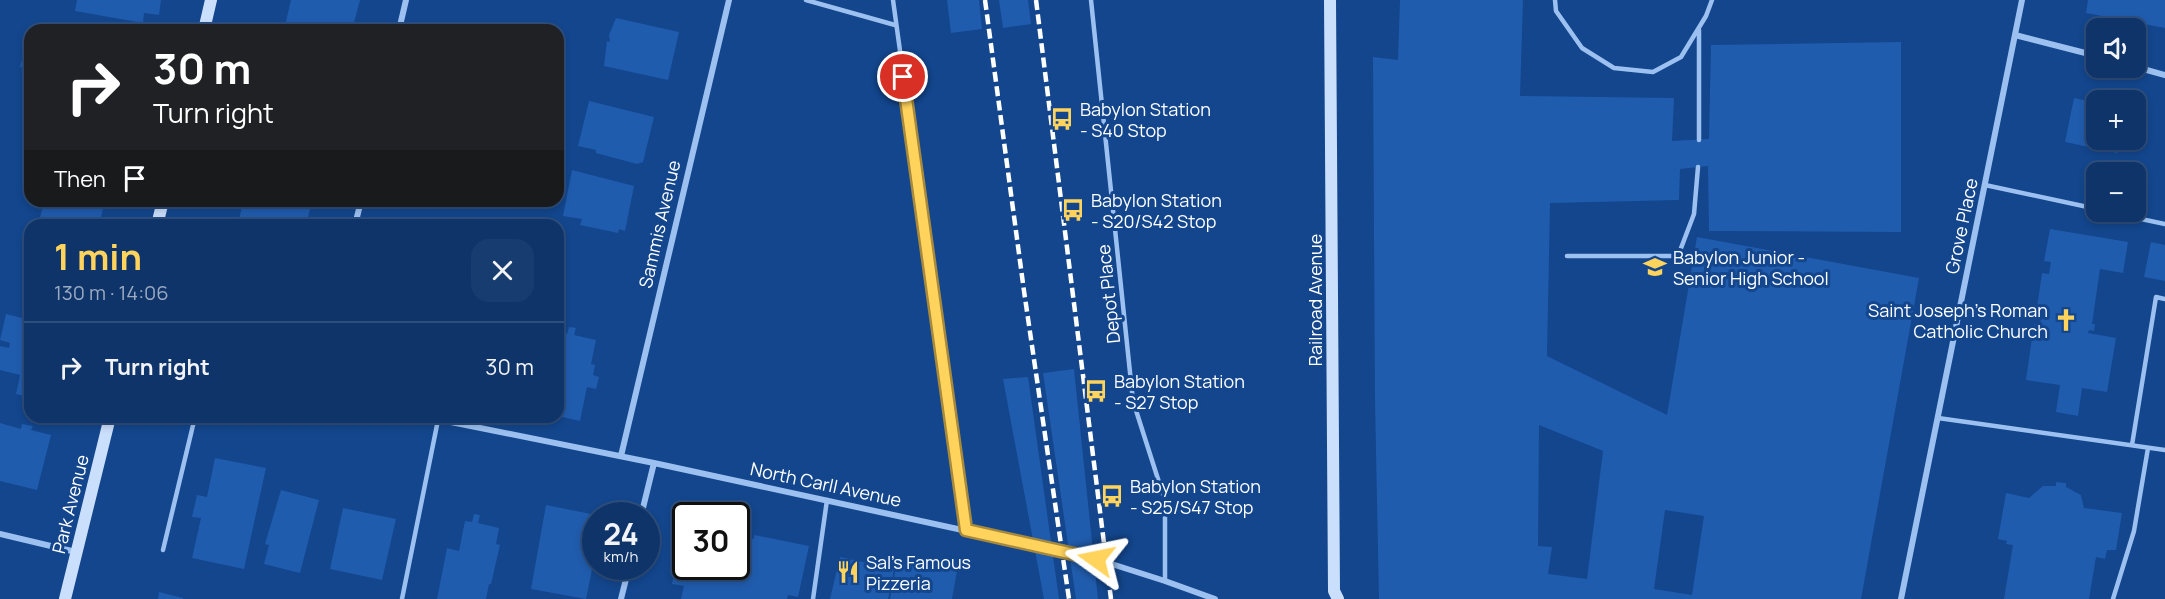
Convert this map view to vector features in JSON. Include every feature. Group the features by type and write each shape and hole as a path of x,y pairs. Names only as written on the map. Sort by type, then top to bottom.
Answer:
{"main road":[{"path":"205,24 211,0"},
{"name":"Railroad Avenue","path":"1330,0 1335,591 1338,599"},
{"name":"Park Avenue","path":"65,599 108,423"}],"street":[{"path":"400,24 406,0"},
{"name":"Sammis Avenue","path":"621,456 729,0"},
{"name":"Grove Place","path":"1901,599 2022,0"},
{"path":"2015,35 2086,53"},
{"path":"2146,70 2165,75"},
{"name":"North Carll Avenue","path":"453,423 654,462 1096,559 1166,580 1215,599"},
{"path":"644,502 654,462"},
{"path":"0,534 76,552"},
{"path":"621,599 626,580"}],"lane":[{"path":"806,0 896,25"},
{"path":"893,0 966,530"},
{"name":"Depot Place","path":"1091,0 1134,401 1165,501 1166,580"},
{"path":"1555,0 1556,10 1582,48 1614,69 1653,72 1681,57 1712,0"},
{"path":"1699,27 1699,140"},
{"path":"1567,256 1678,256 1694,214 1698,167"},
{"path":"1985,185 2086,207"},
{"path":"2146,220 2165,224"},
{"path":"2132,445 2156,297 2165,299"},
{"path":"1938,418 2165,450"},
{"path":"164,550 194,423"},
{"path":"402,599 437,423"},
{"path":"2113,599 2134,531 2148,447"},
{"path":"813,599 827,500"}],"building":[{"path":"77,0 161,0 159,15 144,13 143,23 75,11"},
{"path":"291,0 360,0 354,24 285,24"},
{"path":"947,0 979,0 982,29 951,33"},
{"path":"999,0 1028,0 1031,24 1003,28"},
{"name":"Babylon Junior - Senior High School","path":"1400,0 1523,0 1520,96 1674,98 1672,141 1709,139 1711,45 1901,42 1901,232 1709,231 1708,166 1680,169 1679,200 1550,203 1547,356 1667,415 1697,237 1919,278 1861,599 1379,599 1375,401 1373,57 1398,60","holes":["1539,425 1603,451 1587,579 1548,574 1552,547 1538,546","1665,510 1704,516 1692,595 1654,589"]},
{"path":"2088,0 2165,0 2165,28 2146,24 2146,18 2112,18 2086,13"},
{"path":"616,18 679,32 668,80 604,66 607,41 610,42 609,35"},
{"path":"24,52 24,68 20,67"},
{"path":"2074,98 2086,101 2086,146 2065,142"},
{"path":"589,101 654,117 643,162 637,164 578,146"},
{"path":"572,170 634,186 625,231 619,229 618,233 580,225 582,219 563,216"},
{"path":"43,207 104,207 100,219 40,219"},
{"path":"242,207 310,207 308,219 239,219"},
{"name":"Saint Joseph's Roman Catholic Church","path":"2050,229 2128,242 2123,273 2100,269 2092,324 2095,324 2094,331 2089,330 2088,333 2116,338 2107,392 2082,388 2078,416 2056,412 2060,385 2026,380 2034,324 2040,326 2041,317 2036,315 2042,273 2049,274 2051,262 2044,261"},
{"path":"2151,242 2165,245 2165,281 2144,277"},
{"path":"6,314 24,318 24,396 16,394 20,375 0,370 0,346 9,348 10,343 0,340"},
{"path":"569,327 576,328 574,335 596,340 591,364 595,365 593,375 599,377 596,389 587,387 580,421 564,417 564,330 567,334"},
{"path":"1074,369 1098,599 1076,599 1043,373"},
{"path":"1028,377 1059,599 1044,599 1003,379"},
{"path":"0,423 21,429 22,424 33,426 31,430 51,435 37,490 0,481"},
{"path":"215,458 266,468 244,569 192,558 201,518 192,517 197,495 207,497"},
{"path":"2056,482 2066,483 2066,487 2081,495 2084,508 2122,513 2116,550 2107,550 2105,559 2096,557 2089,599 2004,599 2013,545 1998,539 2006,493 2029,498 2043,486 2056,486"},
{"path":"281,490 319,500 300,573 264,564 269,545 265,544"},
{"path":"546,505 582,512 582,580 590,580 586,599 531,589"},
{"path":"343,508 396,519 382,580 330,569"},
{"path":"474,514 480,515 478,523 499,528 496,544 500,545 486,599 437,599 447,548 459,551 465,521 472,522"},
{"path":"754,535 809,546 798,597 788,595 787,599 681,599 684,586 672,584 673,580 750,580 750,538 754,539"},
{"path":"840,557 894,569 888,599 830,599"},
{"path":"897,562 957,571 952,599 890,599"},
{"path":"159,592 183,598 183,599 158,599"}],"railway":[{"path":"985,0 1069,599"},
{"path":"1036,0 1111,599"}],"place":[{"name":"Babylon Station - S40 Stop","path":"1062,119"},
{"name":"Babylon Station - S20/S42 Stop","path":"1073,210"},
{"name":"Babylon Junior - Senior High School","path":"1655,267"},
{"name":"Saint Joseph's Roman Catholic Church","path":"2066,320"},
{"name":"Babylon Station - S27 Stop","path":"1096,391"},
{"name":"Babylon Station - S25/S47 Stop","path":"1112,496"},
{"name":"Sal's Famous Pizzeria","path":"848,572"}],"route":[{"path":"903,77 966,530 1096,559"}]}
